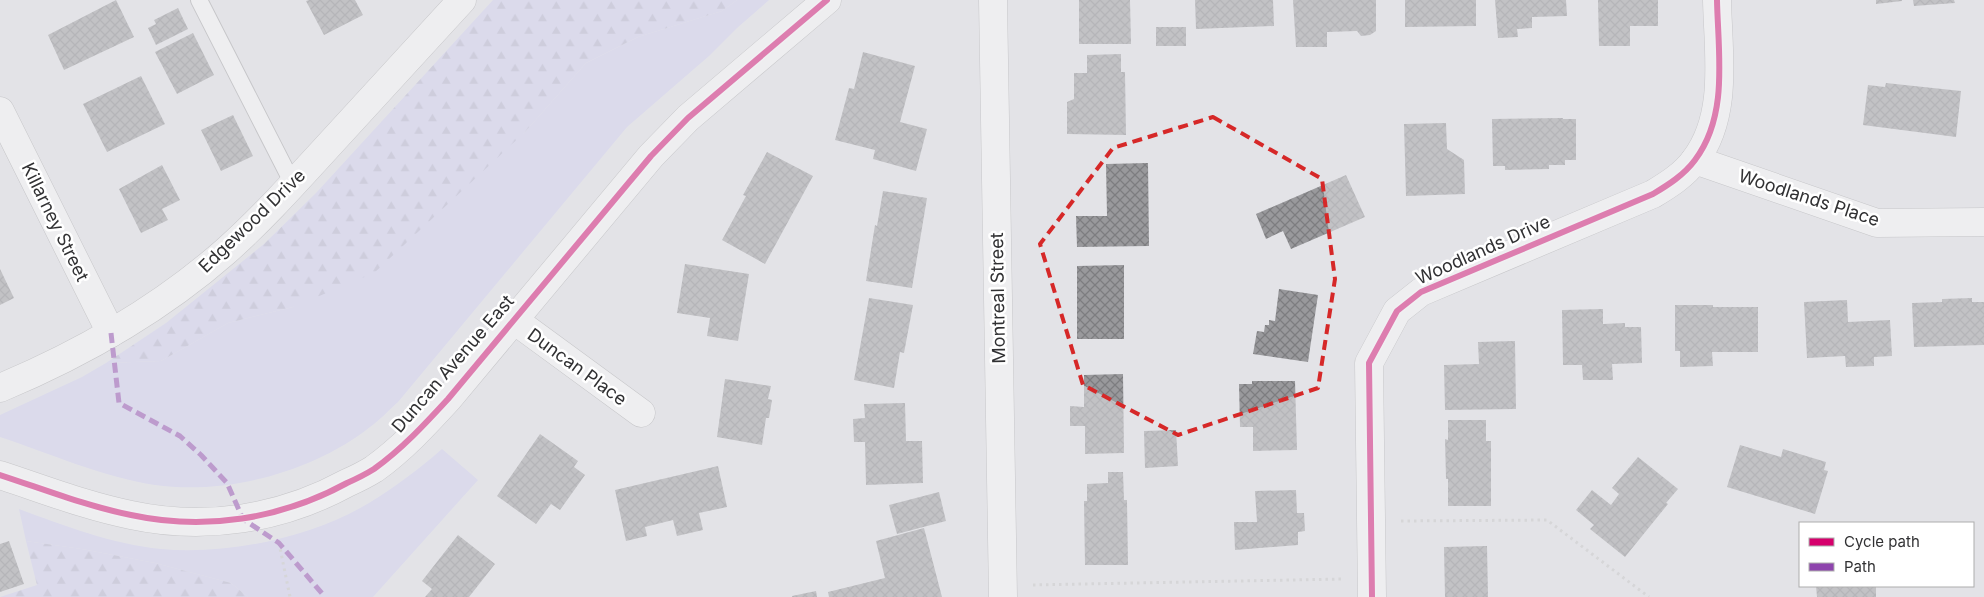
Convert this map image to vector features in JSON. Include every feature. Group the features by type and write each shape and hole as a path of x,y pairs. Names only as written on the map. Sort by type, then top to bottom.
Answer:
{"street":[{"name":"Duncan Avenue East","path":"0,475 94,506 131,515 166,521 205,522 243,519 294,508 374,469 413,437 448,399 651,156 688,118 827,0"},
{"name":"Montreal Street","path":"993,0 1003,591"},
{"name":"Woodlands Drive","path":"1372,588 1369,363 1397,311 1422,292 1653,194 1683,173 1695,160 1712,128 1718,101 1717,0"},
{"name":"Edgewood Drive","path":"0,388 39,372 111,333 193,278 226,251 293,184 449,5"},
{"name":"Killarney Street","path":"0,110 111,333"},
{"name":"Woodlands Place","path":"1695,160 1877,223 1984,222"},
{"name":"Duncan Place","path":"514,320 641,413"}],"lane":[{"path":"199,0 293,184"}],"path":[{"path":"1371,521 1547,520 1649,597"},
{"path":"279,543 290,597"},
{"path":"1003,591 1372,588"}],"highlighted area":[{"path":"1213,117 1322,179 1335,279 1318,388 1178,435 1083,385 1040,244 1113,148"}],"green space":[{"path":"493,0 737,0 722,11 638,37 586,63 525,132 374,273 293,307 228,323 161,361 106,363 166,323 264,244 316,193"},
{"path":"737,0 769,0 709,56 627,127 398,402 374,424 347,443 296,468 268,477 240,483 183,487 155,485 117,477 0,437 0,415 82,377 106,363 161,361 228,323 293,307 525,132 586,63 638,37 722,11"},
{"path":"442,449 478,480 373,597 248,597 231,583 155,563 82,549 26,541 19,509 89,534 143,547 187,550 241,546 295,535 346,515 388,491"},
{"path":"26,541 82,549 155,563 231,583 248,597 0,597 37,585"}],"building":[{"path":"116,0 134,37 64,70 48,35"},
{"path":"355,0 363,15 324,35 306,1"},
{"path":"1079,0 1130,0 1131,44 1079,44"},
{"path":"1195,0 1273,0 1274,26 1196,29"},
{"path":"1293,0 1376,0 1376,31 1370,35 1361,36 1357,31 1327,32 1327,47 1296,47"},
{"path":"1405,0 1476,0 1476,26 1405,27"},
{"path":"1495,0 1566,0 1567,16 1532,17 1532,28 1517,29 1518,37 1498,38"},
{"path":"1598,0 1658,0 1658,26 1630,26 1630,46 1599,46"},
{"path":"1876,0 1902,0 1902,1 1876,4"},
{"path":"1913,0 1954,0 1955,3 1914,6"},
{"path":"178,8 188,29 156,45 148,28 156,24 154,20"},
{"path":"1156,27 1186,27 1186,46 1156,46"},
{"path":"193,33 214,75 177,94 155,52"},
{"path":"863,52 915,66 900,122 927,129 916,171 873,159 875,150 835,140 849,88 854,89"},
{"path":"1121,54 1121,72 1125,72 1126,135 1067,134 1067,102 1074,99 1074,73 1087,73 1087,55"},
{"path":"141,76 165,124 107,152 83,104"},
{"path":"1886,83 1961,91 1956,137 1863,125 1868,85 1885,87"},
{"path":"233,115 253,156 221,171 201,130"},
{"path":"1492,119 1576,119 1576,160 1565,160 1565,165 1549,165 1549,169 1505,170 1505,166 1493,166"},
{"path":"1446,123 1447,149 1464,160 1465,194 1406,196 1404,124"},
{"path":"767,152 813,176 765,264 722,240 746,196 743,195"},
{"path":"1148,163 1149,246 1077,247 1076,216 1107,216 1106,164"},
{"path":"162,165 180,200 162,209 168,220 141,233 119,189"},
{"path":"1346,175 1365,217 1291,249 1283,231 1266,239 1256,214"},
{"path":"883,191 927,198 912,288 866,281 875,225 877,226"},
{"path":"685,264 749,274 738,341 707,336 710,318 677,313"},
{"path":"1124,265 1124,339 1077,339 1077,266"},
{"path":"0,269 14,298 0,305"},
{"path":"1279,289 1318,295 1308,362 1253,354 1257,331 1264,332 1265,325 1269,325 1269,320 1275,321"},
{"path":"869,298 913,305 904,353 900,352 894,388 854,380"},
{"path":"1972,298 1972,302 1984,302 1984,345 1914,347 1912,303"},
{"path":"1847,300 1848,322 1890,320 1892,356 1874,357 1874,366 1846,367 1845,356 1807,358 1804,302"},
{"path":"1675,305 1758,307 1758,352 1712,352 1713,366 1680,367 1680,351 1675,351"},
{"path":"1603,309 1603,324 1625,323 1625,327 1641,327 1642,363 1612,364 1613,380 1583,380 1582,365 1563,365 1562,310"},
{"path":"1515,341 1516,409 1445,410 1444,365 1479,364 1478,342"},
{"path":"1123,374 1124,453 1085,454 1085,426 1070,426 1070,406 1084,407 1084,375"},
{"path":"725,379 771,386 768,399 772,400 769,418 766,418 762,445 717,437"},
{"path":"1252,381 1295,381 1297,450 1253,451 1253,427 1240,427 1239,384 1252,384"},
{"path":"905,403 906,441 922,441 923,483 866,485 865,442 854,442 853,419 865,418 864,404"},
{"path":"1448,420 1486,420 1486,441 1491,441 1491,506 1448,506 1445,439 1448,440"},
{"path":"1176,430 1178,466 1145,468 1144,431"},
{"path":"540,434 578,461 574,467 585,475 560,510 551,504 536,524 497,496"},
{"path":"1740,445 1781,457 1783,449 1826,462 1824,470 1828,471 1815,514 1727,487"},
{"path":"1638,457 1678,489 1625,557 1590,529 1594,525 1576,510 1592,490 1611,505 1619,494 1612,488"},
{"path":"718,466 727,507 699,513 703,530 677,536 673,520 645,527 647,536 626,541 615,490"},
{"path":"1108,472 1123,472 1124,500 1127,500 1128,565 1085,565 1084,501 1087,501 1087,484 1108,483"},
{"path":"1296,490 1297,513 1304,513 1305,531 1298,532 1298,545 1235,550 1234,522 1257,522 1255,491"},
{"path":"939,492 946,521 897,534 889,505"},
{"path":"924,528 942,597 829,597 828,592 885,578 876,541"},
{"path":"458,535 495,564 469,597 425,597 432,589 422,581"},
{"path":"9,541 24,584 0,592 0,544"},
{"path":"1487,546 1488,597 1445,597 1444,547"},
{"path":"1816,587 1876,587 1876,597 1817,597"},
{"path":"816,591 817,597 792,597 792,596"}],"marked path":[{"path":"111,333 119,403 180,436 201,455 227,483 243,519 279,543 325,597"}],"cycle path":[{"path":"0,475 114,511 159,520 187,522 242,518 269,513 322,495 368,473 404,445 448,399 651,156 688,118 827,0"},
{"path":"1372,597 1369,363 1397,311 1421,292 1653,194 1681,175 1695,160 1706,142 1717,104 1719,83 1717,0"}]}
